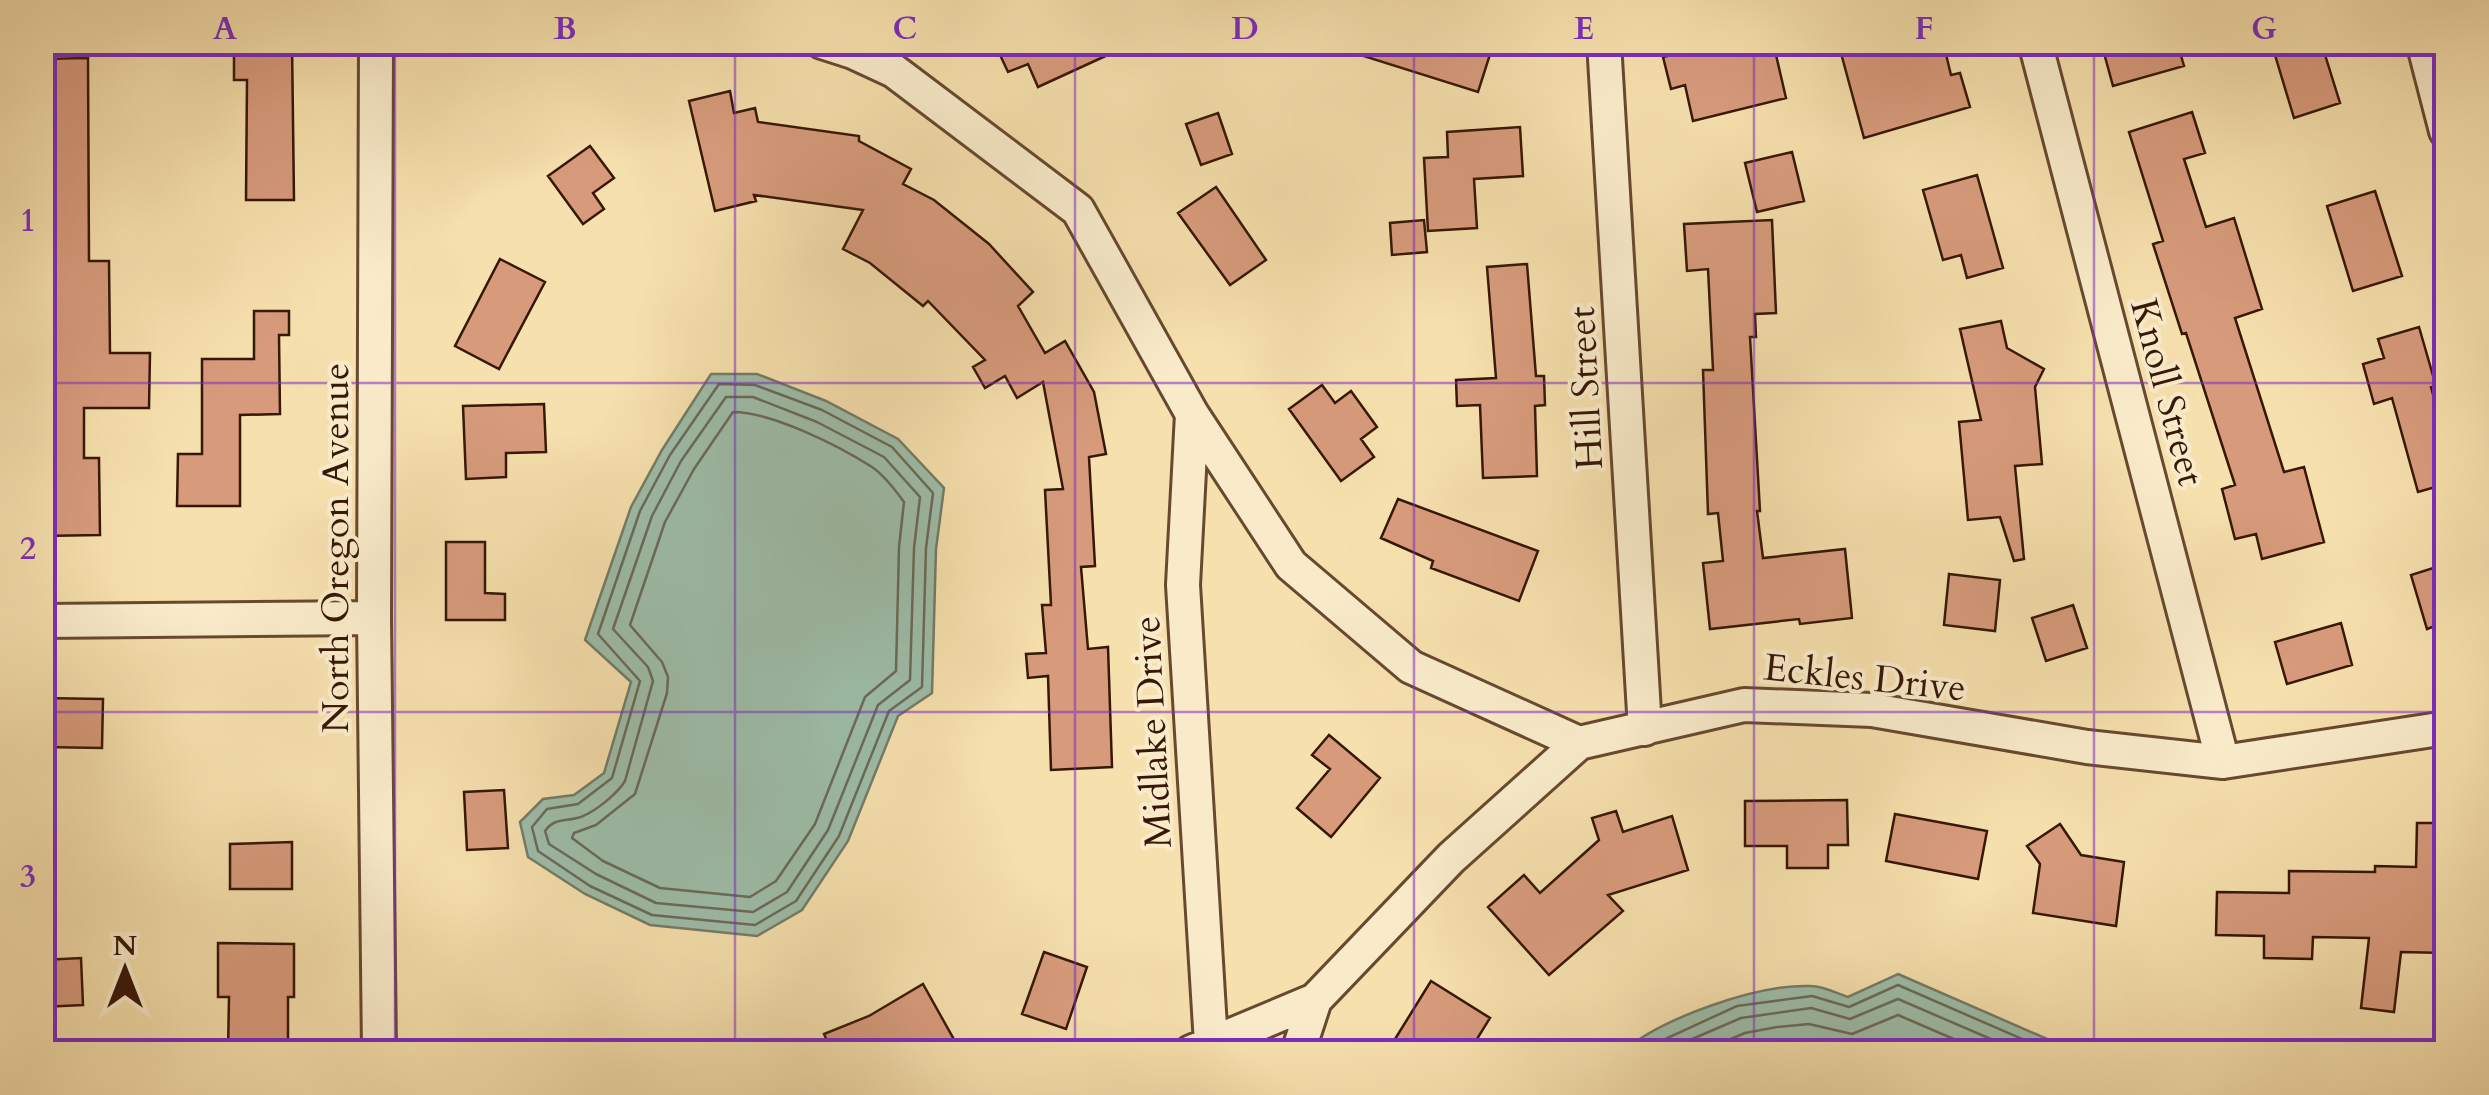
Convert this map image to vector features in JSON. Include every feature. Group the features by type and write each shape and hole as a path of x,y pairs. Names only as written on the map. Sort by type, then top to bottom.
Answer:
{"street":[{"name":"North Oregon Avenue","path":"376,42 374,618 379,1052"},
{"path":"822,42 894,71 1078,210 1192,414 1291,565 1411,667 1580,743"},
{"name":"Hill Street","path":"1604,42 1645,729"},
{"name":"Knoll Street","path":"2035,42 2223,762"},
{"path":"2423,42 2446,131"},
{"name":"Midlake Drive","path":"1192,414 1184,585 1201,1048 1314,1000"},
{"path":"42,621 374,618"},
{"name":"Eckles Drive","path":"1298,1052 1314,1000 1450,858 1580,743 1744,705 1872,710 2087,747 2223,762 2446,728"}],"water":[{"path":"711,374 757,374 826,401 898,439 944,488 936,549 932,693 898,716 848,841 802,910 757,936 650,925 585,894 528,857 520,822 543,799 574,795 604,773 631,682 585,640 631,507"},
{"path":"1898,974 2077,1052 1622,1052 1661,1027 1738,997 1811,986 1848,997"}],"building":[{"path":"234,42 292,42 294,200 246,200 247,80 234,80"},
{"path":"994,42 1136,42 1038,87 1028,64 1008,72"},
{"path":"1339,42 1494,42 1478,92 1338,48"},
{"path":"1707,42 1773,42 1786,98 1693,121 1685,85 1671,89 1663,57 1707,47"},
{"path":"1838,42 1943,42 1951,75 1960,73 1970,107 1864,138"},
{"path":"2101,42 2177,42 2184,66 2113,86"},
{"path":"2321,42 2340,103 2294,118 2275,55"},
{"path":"88,58 89,261 109,261 110,353 150,353 149,408 84,408 84,458 99,458 100,535 42,536 42,59"},
{"path":"730,91 734,113 755,108 758,122 859,136 859,141 911,169 903,184 934,200 989,244 1033,292 1018,306 1045,353 1065,341 1094,392 1106,454 1089,457 1095,566 1081,567 1088,649 1108,647 1112,767 1051,770 1048,676 1028,678 1026,654 1046,653 1042,605 1051,605 1045,490 1063,489 1043,382 1017,398 1005,376 985,388 973,367 985,360 928,301 923,306 870,263 843,249 863,210 754,195 756,201 715,211 689,101"},
{"path":"2192,112 2205,153 2184,159 2206,227 2234,218 2262,309 2235,318 2284,472 2304,467 2324,542 2262,559 2256,534 2235,539 2222,489 2235,485 2153,244 2163,241 2129,132"},
{"path":"1218,113 1232,154 1201,165 1186,124"},
{"path":"1520,127 1523,176 1474,179 1477,228 1428,231 1424,158 1448,157 1447,132"},
{"path":"590,146 614,178 593,193 604,209 583,224 548,176"},
{"path":"1792,152 1804,201 1757,212 1745,163"},
{"path":"1977,175 2003,268 1967,278 1961,255 1943,260 1923,190"},
{"path":"1216,187 1266,260 1230,285 1178,213"},
{"path":"2375,191 2402,276 2353,291 2327,206"},
{"path":"1424,220 1427,252 1392,255 1390,223"},
{"path":"1772,220 1776,313 1755,314 1756,337 1750,337 1757,511 1763,558 1845,549 1852,618 1800,624 1799,619 1710,629 1703,563 1723,561 1718,513 1708,514 1703,370 1713,370 1708,269 1687,271 1684,224"},
{"path":"500,259 545,282 499,369 455,346"},
{"path":"1527,264 1536,376 1544,376 1545,405 1535,406 1537,476 1483,478 1480,405 1457,406 1456,380 1496,378 1487,267"},
{"path":"254,311 289,311 289,335 279,335 280,414 240,415 240,506 177,506 178,454 202,454 202,359 254,359"},
{"path":"2001,321 2007,348 2044,369 2035,387 2042,464 2015,466 2024,559 2014,561 2000,517 1968,520 1959,422 1981,420 1960,329"},
{"path":"2419,327 2436,386 2431,387 2446,442 2446,484 2418,492 2392,398 2374,404 2363,364 2384,358 2378,339"},
{"path":"1322,385 1335,403 1351,391 1377,427 1361,439 1374,457 1341,481 1289,409"},
{"path":"544,404 546,452 506,453 506,477 466,479 463,406"},
{"path":"1398,499 1538,551 1519,601 1431,568 1433,561 1381,538"},
{"path":"446,542 485,542 485,593 505,594 505,620 446,620"},
{"path":"2446,564 2446,622 2427,629 2411,575"},
{"path":"1949,574 2000,580 1995,631 1944,625"},
{"path":"2073,605 2087,648 2046,661 2032,618"},
{"path":"2341,623 2352,665 2287,684 2275,642"},
{"path":"42,698 103,699 102,748 42,747"},
{"path":"1329,735 1380,778 1331,837 1297,808 1330,769 1312,755"},
{"path":"504,790 508,848 467,850 464,792"},
{"path":"1847,800 1848,845 1828,845 1828,868 1787,868 1787,846 1745,846 1745,801"},
{"path":"1616,811 1623,832 1672,816 1688,870 1608,895 1623,911 1549,975 1488,907 1524,875 1540,893 1599,840 1592,818"},
{"path":"1895,814 1987,831 1978,879 1886,861"},
{"path":"2417,823 2446,823 2446,953 2401,952 2394,1012 2361,1008 2369,938 2313,937 2312,959 2264,958 2264,936 2216,935 2217,892 2289,893 2289,871 2375,872 2375,866 2416,867"},
{"path":"2060,824 2081,855 2124,862 2116,926 2033,913 2040,864 2027,846"},
{"path":"292,842 292,889 230,889 230,844"},
{"path":"218,943 294,944 294,997 288,997 288,1052 228,1052 229,997 218,997"},
{"path":"1044,952 1087,967 1066,1029 1022,1014"},
{"path":"81,958 83,1005 42,1007 42,960"},
{"path":"1431,981 1490,1018 1469,1052 1387,1052"},
{"path":"923,984 961,1052 832,1052 824,1034 869,1016"}]}
